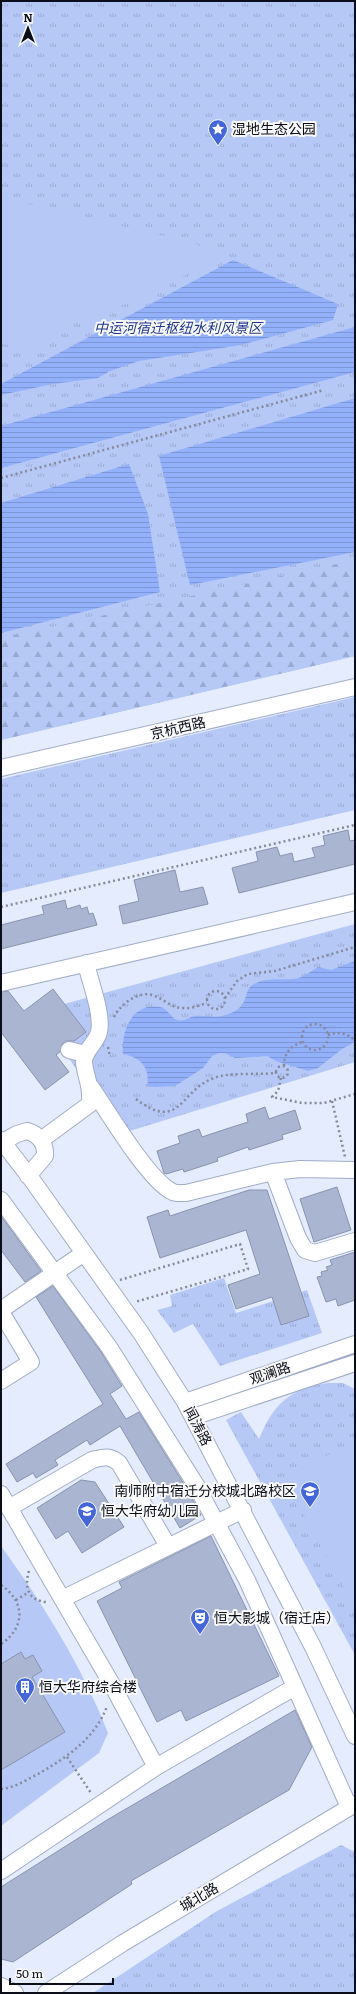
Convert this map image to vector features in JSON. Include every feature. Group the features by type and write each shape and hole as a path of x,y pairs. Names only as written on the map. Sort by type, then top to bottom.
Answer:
{"street":[{"name":"京杭西路","path":"1,768 355,687"},
{"path":"1,983 355,902"},
{"path":"86,963 99,1016 98,1034 85,1054 84,1063 91,1087 159,1182 172,1192 186,1193 273,1172 300,1169 348,1170"},
{"path":"69,1050 85,1054"},
{"path":"90,1104 91,1087"},
{"path":"90,1104 112,1117"},
{"path":"41,1140 90,1104"},
{"path":"2,1141 23,1131 32,1133 41,1140 44,1146 45,1156 28,1176"},
{"name":"闻涛路","path":"2,1141 122,1306 185,1402 243,1510 313,1647 355,1736"},
{"path":"273,1172 298,1238 305,1250 315,1253 355,1241"},
{"path":"1,1200 109,1347 196,1485 247,1580 295,1687 352,1806"},
{"path":"1,1381 31,1362 1,1311 84,1253"},
{"name":"观澜路","path":"185,1402 355,1344"},
{"path":"193,1417 355,1363"},
{"path":"9,1508 92,1460 103,1457 113,1457 120,1463 168,1546"},
{"path":"1,1494 111,1684 156,1767"},
{"path":"62,1599 243,1510"},
{"path":"1,1871 156,1767 295,1687"},
{"name":"城北路","path":"46,1993 123,1943 352,1806"},
{"path":"1,1986 14,1993"}],"path":[{"path":"1,478 324,390"},
{"path":"1,907 355,824"},
{"path":"225,998 222,993 214,991 208,997 208,1003 211,1008 217,1009 223,1006 225,998 237,980 248,974 276,971 355,947"},
{"path":"113,1022 120,1007 126,1002 145,994 152,995 166,1004 182,1008 192,1008 208,1003"},
{"path":"312,1024 324,1027 328,1035 327,1043 321,1048 309,1047 304,1041 305,1029 312,1024"},
{"path":"328,1035 340,1033 347,1035 355,1041"},
{"path":"108,1040 110,1057"},
{"path":"281,1078 287,1076 288,1072 284,1066 284,1058 289,1049 304,1041"},
{"path":"275,1073 277,1067 284,1066"},
{"path":"136,1099 151,1109 167,1112 178,1106 195,1091 214,1078 227,1075 275,1073 281,1078"},
{"path":"281,1078 278,1091 272,1097 302,1102 324,1103 355,1094"},
{"path":"332,1101 345,1149 348,1170"},
{"path":"106,1284 240,1244 248,1269 122,1306"},
{"path":"1,1585 9,1591 16,1600 19,1610 18,1625 9,1638 1,1644"},
{"path":"16,1600 29,1592"},
{"path":"1,1789 21,1783 67,1757 84,1742 102,1720 108,1704 111,1684"},
{"path":"67,1757 99,1805"}],"green space":[{"name":"中运河宿迁枢纽水利风景区","path":"1,1 355,1 355,656 1,740"},
{"path":"318,1 355,1 355,14"},
{"path":"1,198 194,243 223,257 121,306 99,322 73,315 28,350 1,343"},
{"path":"355,560 355,656 1,740 1,638"},
{"path":"355,697 355,810 1,893 1,779"},
{"path":"355,924 355,1062 123,1133 35,1012"},
{"path":"224,1278 236,1313 307,1290 322,1333 220,1366 193,1324 174,1333 157,1310 172,1306 170,1295"},
{"name":"南师附中宿迁分校城北路校区","path":"327,1383 343,1383 355,1389 355,1655 226,1420 241,1412 259,1439 271,1416 284,1400 302,1390"},
{"path":"355,1440 355,1597 351,1600 284,1479"},
{"path":"1,1546 32,1590 74,1660 98,1708 108,1733 99,1753 1,1826"},
{"path":"341,1845 355,1852 355,1993 93,1993 217,1911"}],"shaded area":[{"path":"233,260 338,304 333,320 241,345 139,361 110,371 98,378 53,384 1,395 1,384"},
{"path":"355,327 355,372 1,468 1,426"},
{"path":"355,398 355,552 190,585 159,456"},
{"path":"129,464 148,514 160,592 1,633 1,503"},
{"path":"355,961 355,1042 342,1049 318,1068 308,1071 276,1061 267,1056 235,1058 225,1053 219,1053 212,1056 203,1068 175,1086 156,1087 147,1086 147,1074 143,1064 129,1055 123,1054 126,1028 135,1014 142,1009 160,1007 177,1020 184,1020 195,1016 222,1016 232,1013 238,1009 245,1000 250,987 254,984 269,980 297,978 318,967 331,970"}],"building":[{"path":"348,830 350,841 355,840 355,864 239,893 232,868 258,861 256,852 277,847 280,856 292,853 294,862 315,857 312,848 325,845 323,836"},
{"path":"175,870 180,892 203,887 208,904 123,924 119,906 139,901 134,880"},
{"path":"65,900 67,909 80,905 81,909 87,907 89,914 93,913 97,925 1,949 1,925 44,914 42,906"},
{"path":"53,989 86,1032 74,1041 67,1041 62,1044 60,1052 56,1055 69,1072 45,1090 1,1032 1,992 8,991 24,1011"},
{"path":"265,1107 269,1119 295,1110 301,1129 282,1135 283,1139 249,1150 248,1147 217,1158 218,1161 184,1172 183,1169 166,1174 164,1173 157,1151 180,1143 178,1136 199,1129 202,1137 248,1122 246,1114"},
{"path":"337,1187 351,1230 314,1242 300,1199"},
{"path":"249,1190 267,1190 309,1316 281,1325 272,1297 236,1309 228,1285 260,1274 246,1230 160,1258 147,1217 168,1210 170,1216"},
{"path":"1,1216 41,1271 25,1282 1,1250"},
{"path":"355,1252 355,1300 338,1306 336,1299 326,1302 317,1277 322,1276 321,1272 328,1270 326,1267 332,1265 330,1260"},
{"path":"53,1286 101,1352 122,1386 110,1394 126,1419 139,1412 187,1489 201,1515 180,1528 120,1426 90,1445 87,1440 55,1460 58,1465 36,1478 33,1473 17,1482 6,1464 103,1404 36,1297"},
{"path":"81,1480 95,1482 124,1527 82,1553 68,1531 56,1539 37,1508"},
{"path":"211,1536 279,1676 186,1721 181,1710 157,1722 97,1601 122,1588 119,1582"},
{"name":"恒大华府综合楼","path":"21,1652 25,1659 33,1655 42,1671 32,1677 65,1732 1,1770 1,1664"},
{"path":"295,1710 312,1747 289,1790 131,1881 132,1884 13,1962 1,1959 1,1887 107,1820"}],"place":[{"name":"湿地生态公园","path":"218,146"},
{"name":"南师附中宿迁分校城北路校区","path":"310,1508"},
{"name":"恒大华府幼儿园","path":"87,1528"},
{"name":"恒大影城（宿迁店）","path":"200,1635"},
{"name":"恒大华府综合楼","path":"25,1704"}]}
